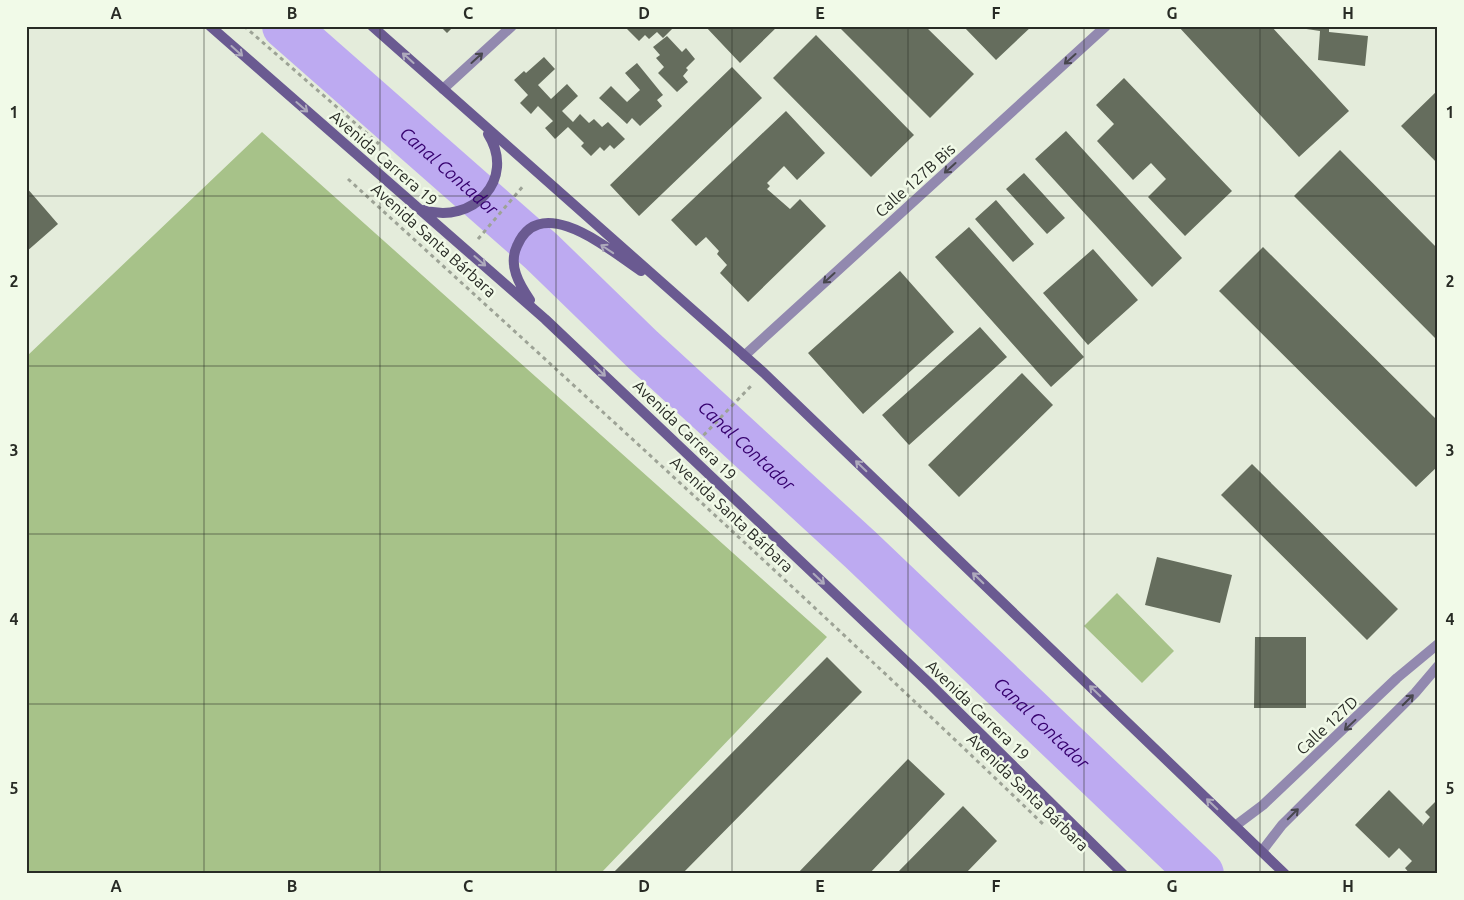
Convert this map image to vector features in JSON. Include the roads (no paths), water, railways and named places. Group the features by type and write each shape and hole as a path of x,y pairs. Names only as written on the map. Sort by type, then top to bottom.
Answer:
{"main road":[{"name":"Avenida Carrera 19","path":"210,26 546,318 929,683 1123,874"},
{"path":"372,26 480,124 744,356 1285,874"},
{"path":"418,208 435,213 452,213 469,208 477,203 490,188 497,160 493,140 480,124"},
{"path":"546,318 519,284 514,262 520,239 538,225 550,222 562,224 581,232 677,296"}],"street":[{"path":"443,89 512,26"},
{"name":"Calle 127B Bis","path":"744,356 1106,26"},
{"name":"Calle 127D","path":"1235,826 1263,806 1397,678 1438,644"},
{"path":"1262,852 1282,825 1415,693 1438,666"}],"waterway":[{"name":"Canal Contador","path":"285,26 541,251 642,349 861,550 1201,874"}]}
